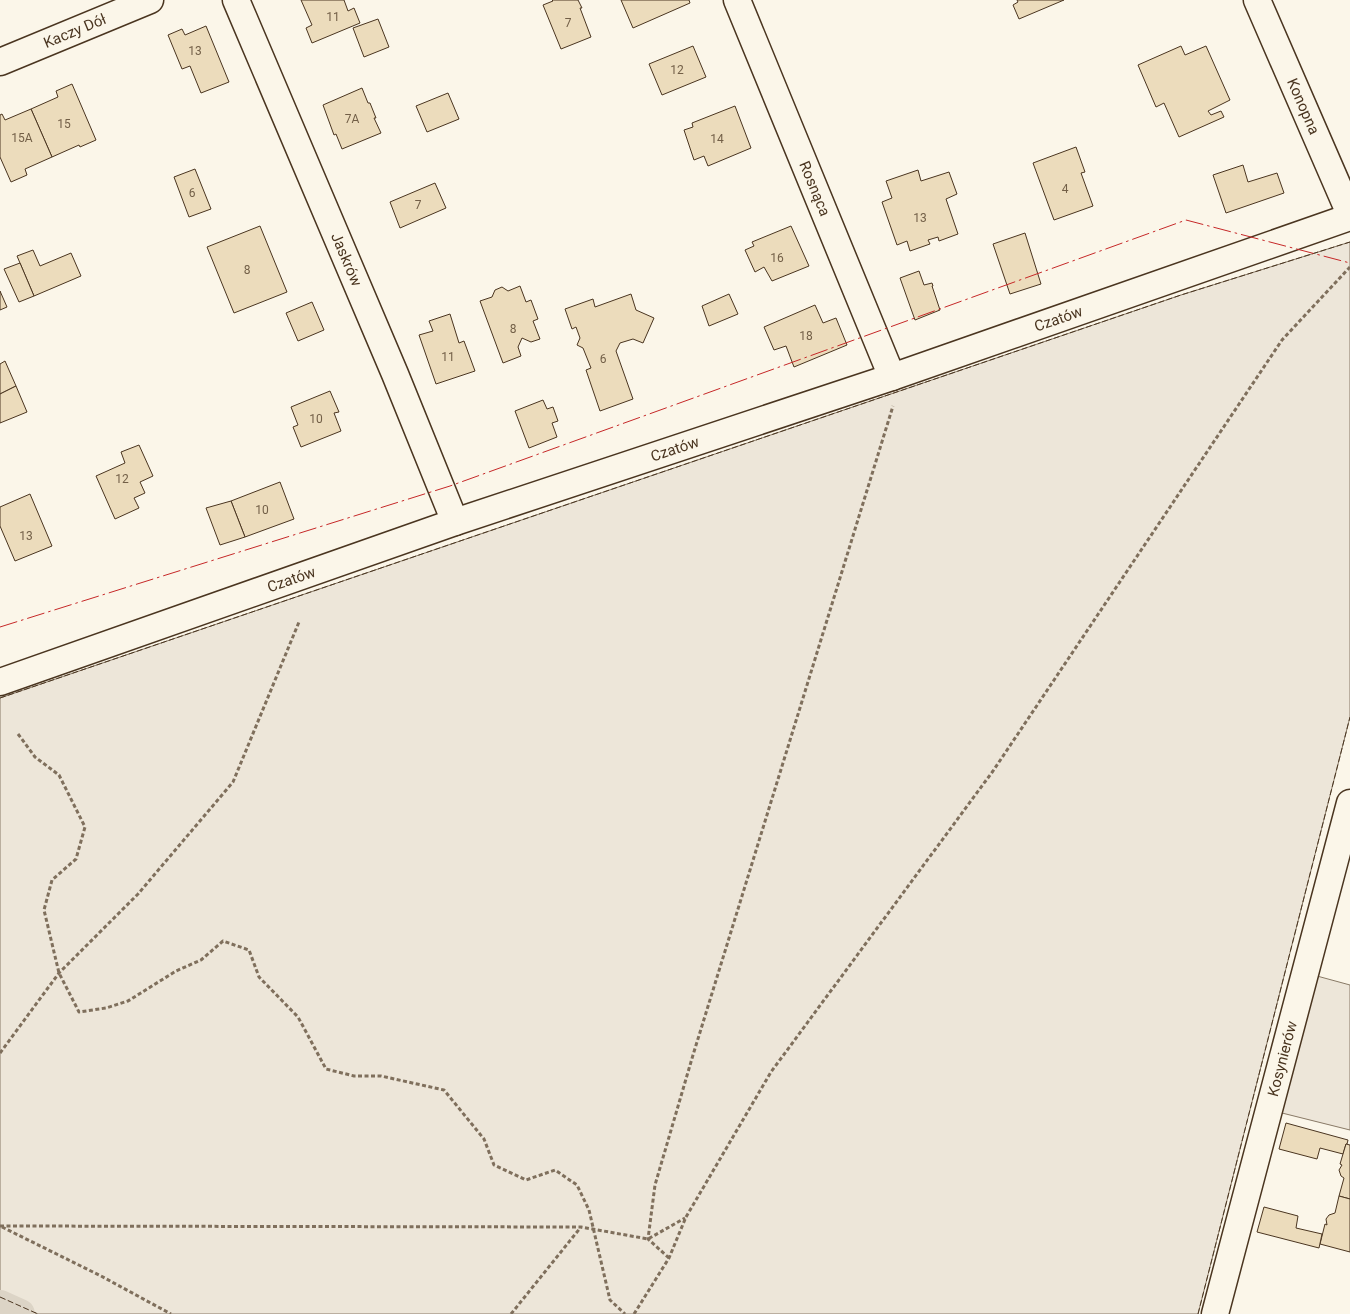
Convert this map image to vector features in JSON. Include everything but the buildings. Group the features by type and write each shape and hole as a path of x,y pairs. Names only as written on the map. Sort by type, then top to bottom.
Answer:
{"street":[{"name":"Kaczy Dół","path":"0,62 150,0"},
{"name":"Jaskrów","path":"236,0 395,374 455,522"},
{"name":"Rosnąca","path":"737,0 892,377"},
{"name":"Konopna","path":"1257,0 1350,215"},
{"name":"Czatów","path":"1,679 455,522 892,377 1350,215"},
{"name":"Kosynierów","path":"1216,1314 1350,803"}],"path":[{"path":"634,1314 669,1258 686,1217 771,1072 993,771 1282,340 1350,267"},
{"path":"648,1238 655,1185 693,1055 893,405"},
{"path":"0,1054 59,973 138,894 233,782 299,622"},
{"path":"18,734 35,757 59,775 85,827 76,859 52,880 44,910 59,973 79,1012 106,1008 128,1001 176,971 201,960 223,941 249,950 259,977 298,1017 326,1069 354,1076 380,1076 444,1090 484,1139 494,1165 526,1180 555,1170 577,1185 589,1210 610,1300 625,1314"},
{"path":"648,1238 686,1217"},
{"path":"0,1226 581,1227 648,1238 669,1258"},
{"path":"0,1226 101,1276 171,1314"},
{"path":"511,1314 581,1227"}],"shaded area":[{"path":"1350,242 1350,717 1198,1314 38,1314 0,1297 0,698 1181,295"},
{"path":"1317,976 1350,985 1350,1130 1282,1113"}],"waterway":[{"path":"0,1305 20,1314"}],"fence":[{"path":"0,698 1181,295 1350,242"},
{"path":"1198,1314 1350,717"},
{"path":"0,1297 38,1314"}],"power":[{"path":"0,627 450,486 1186,220 1350,263"}]}
